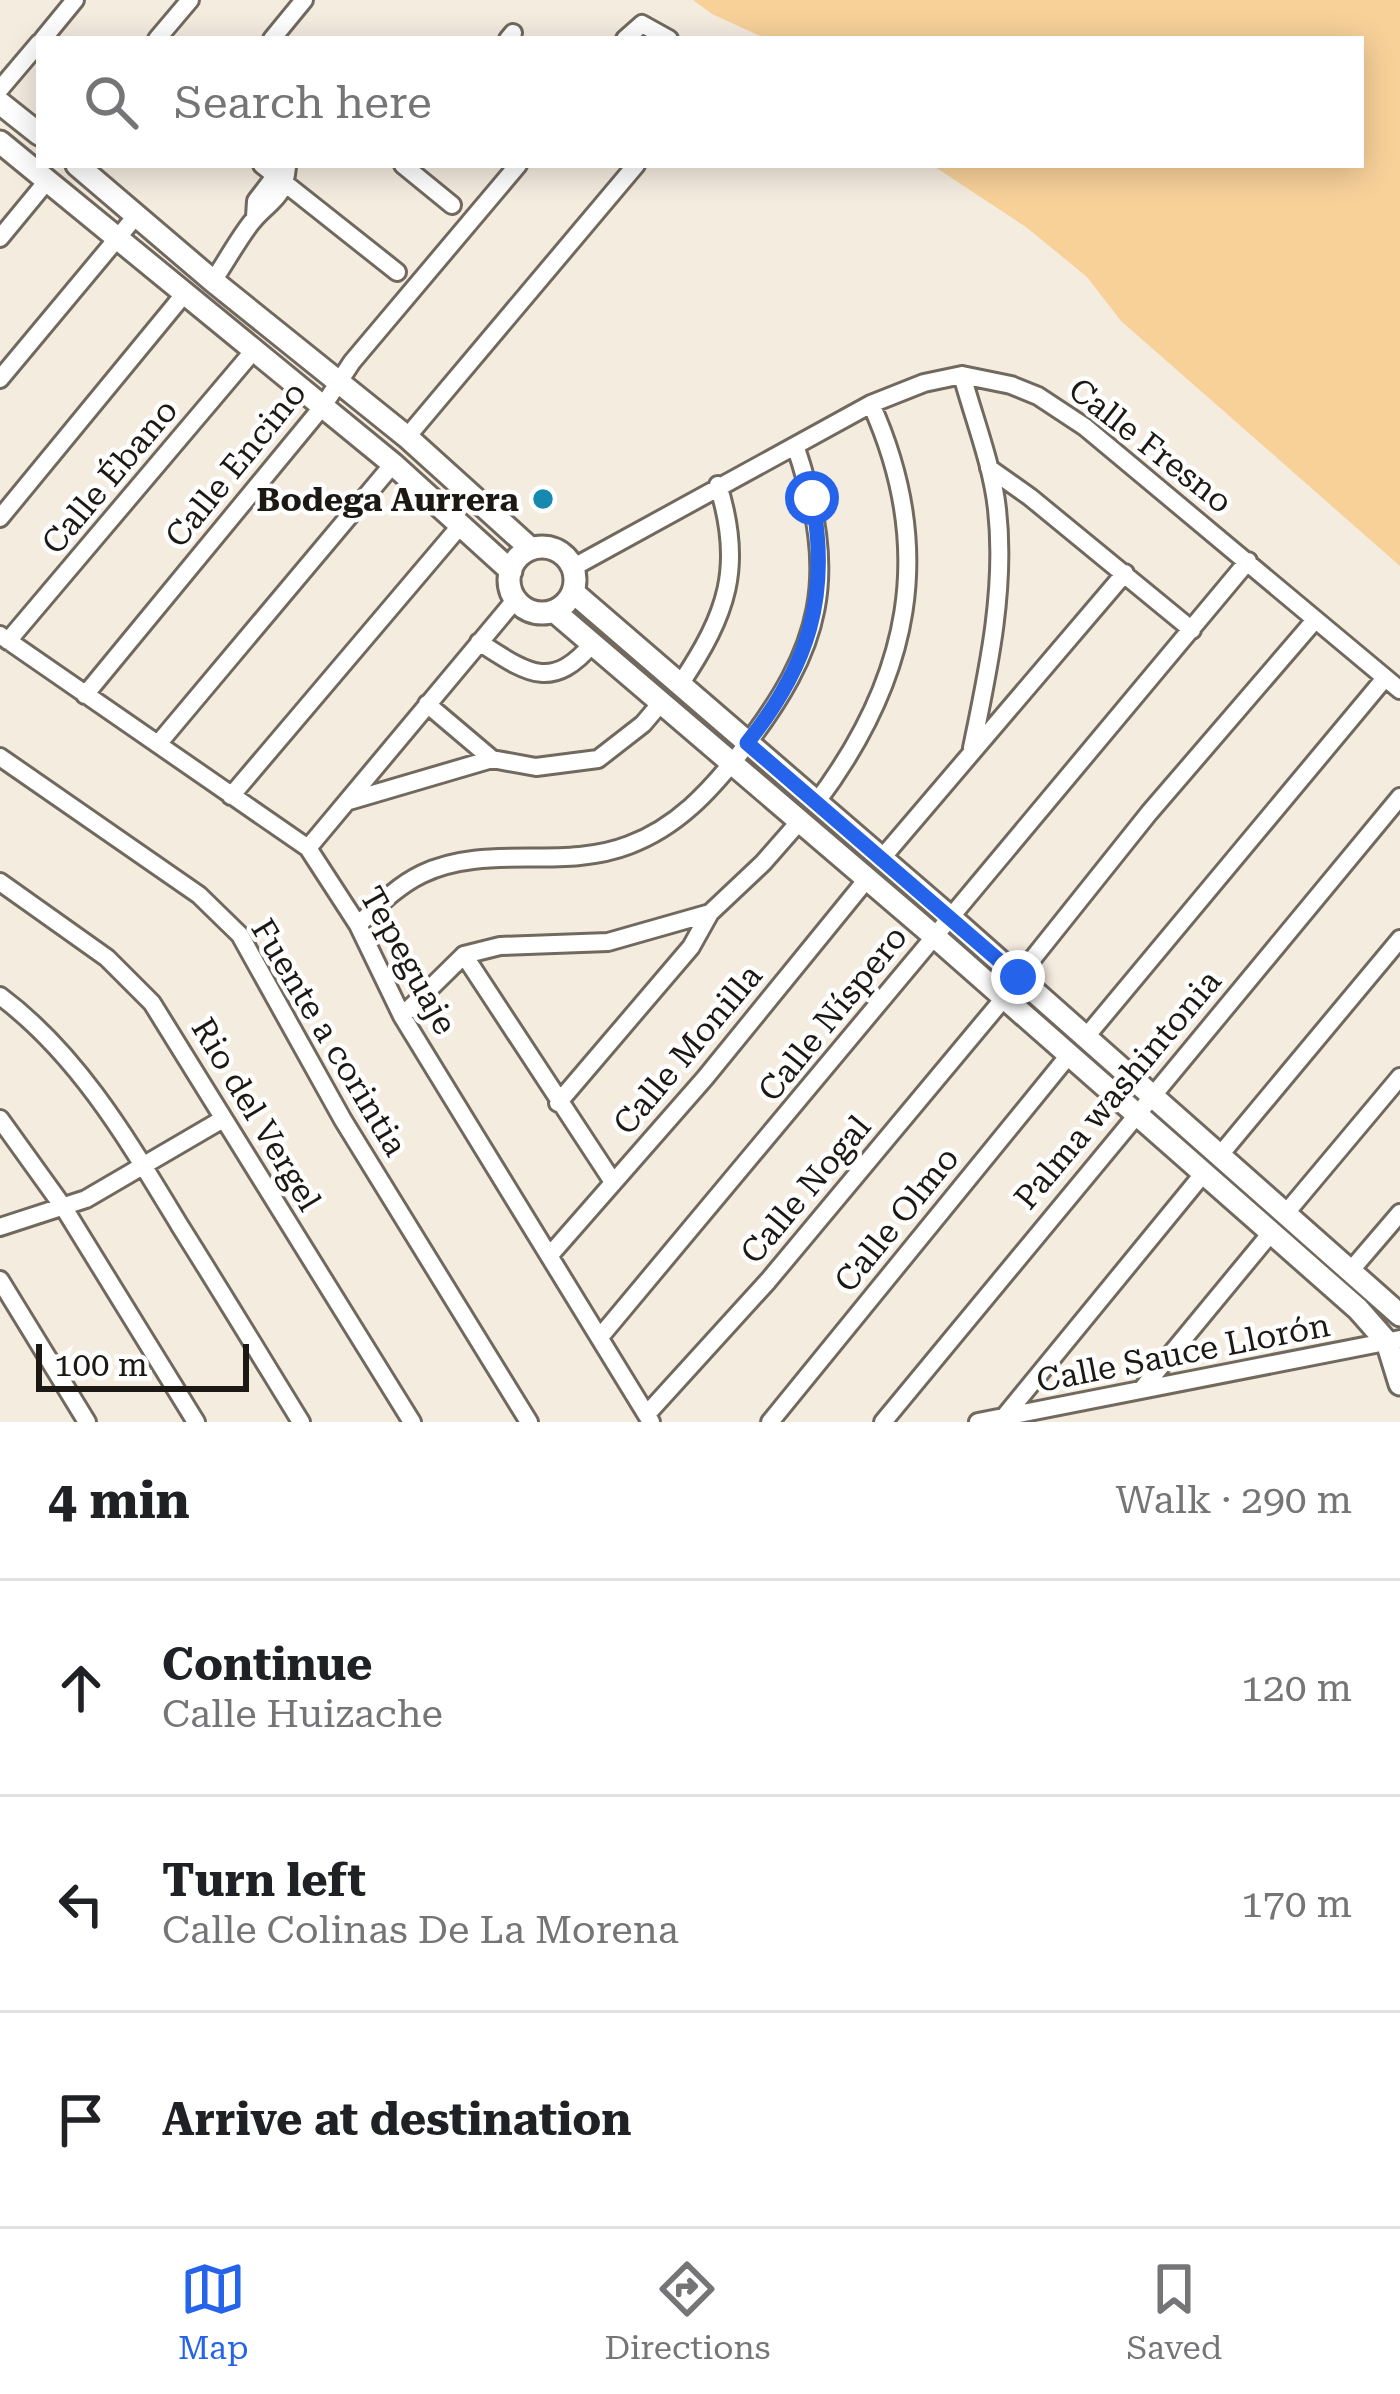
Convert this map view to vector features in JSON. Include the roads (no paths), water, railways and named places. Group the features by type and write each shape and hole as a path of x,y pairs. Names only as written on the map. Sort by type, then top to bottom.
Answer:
{"street":[{"path":"45,36 75,0"},
{"path":"160,36 190,0"},
{"path":"274,36 304,0"},
{"path":"628,36 642,24 664,36"},
{"path":"0,89 36,47"},
{"path":"0,103 36,132"},
{"path":"0,142 393,464 511,571"},
{"path":"80,168 407,437 531,549"},
{"path":"407,168 452,205"},
{"name":"Calle Encino","path":"85,695 323,406 352,362 515,168"},
{"path":"407,437 633,168"},
{"path":"213,281 255,217 269,209 279,171 397,272"},
{"path":"0,238 46,181"},
{"path":"0,379 135,217"},
{"path":"0,518 185,293"},
{"name":"Calle Ébano","path":"4,638 255,349"},
{"path":"962,375 997,508 997,592 972,748"},
{"name":"Calle Fresno","path":"572,568 871,404 924,383 962,375 1011,385 1060,410 1249,561 1400,691"},
{"path":"817,803 863,736 880,699 904,619 908,574 903,493 871,404"},
{"path":"358,925 424,873 454,863 563,858 628,846 691,809 788,688 810,632 817,599 819,531 796,448"},
{"path":"158,744 393,464"},
{"path":"988,468 1192,630"},
{"path":"681,683 707,644 728,592 731,532 718,484"},
{"path":"231,796 460,526"},
{"path":"551,548 572,568 573,592 554,611 537,613 511,590 515,562 531,549 551,548"},
{"name":"Calle Níspero","path":"599,1337 1249,561"},
{"path":"882,858 1125,573"},
{"path":"573,592 1400,1315"},
{"path":"308,848 516,599"},
{"path":"554,611 934,936 1394,1341 1400,1384"},
{"path":"1018,977 1149,813 1315,620"},
{"name":"Tepeguaje","path":"4,638 308,848 358,925 402,1016 649,1418"},
{"path":"479,642 519,668 549,674 567,669 592,643"},
{"path":"1085,1038 1385,678"},
{"path":"427,704 492,759"},
{"path":"349,801 492,759 536,767 598,759 643,724 660,704"},
{"name":"Fuente a corintia","path":"0,757 199,895 240,935 343,1120 529,1422"},
{"name":"Palma washintonia","path":"884,1422 1400,797"},
{"path":"558,1103 691,947 710,913 799,822"},
{"name":"Calle Monilla","path":"550,1255 705,1078 867,879"},
{"name":"Rio del Vergel","path":"0,882 132,980 172,1030 412,1422"},
{"path":"402,1016 464,955 500,946 608,942 710,913"},
{"path":"1220,1156 1400,939"},
{"path":"464,955 613,1182"},
{"path":"0,995 74,1063 301,1422"},
{"name":"Calle Nogal","path":"649,1418 1004,998"},
{"name":"Calle Olmo","path":"770,1422 1069,1055"},
{"path":"1286,1213 1400,1077"},
{"path":"0,1119 64,1208 196,1422"},
{"path":"0,1228 64,1208 144,1168 223,1119"},
{"path":"1004,1417 1203,1174"},
{"path":"1352,1269 1400,1214"},
{"path":"1142,1389 1270,1234"},
{"path":"0,1280 87,1422"},
{"name":"Calle Sauce Llorón","path":"978,1422 1394,1341"}],"place":[{"name":"Bodega Aurrera","path":"543,499"}]}
